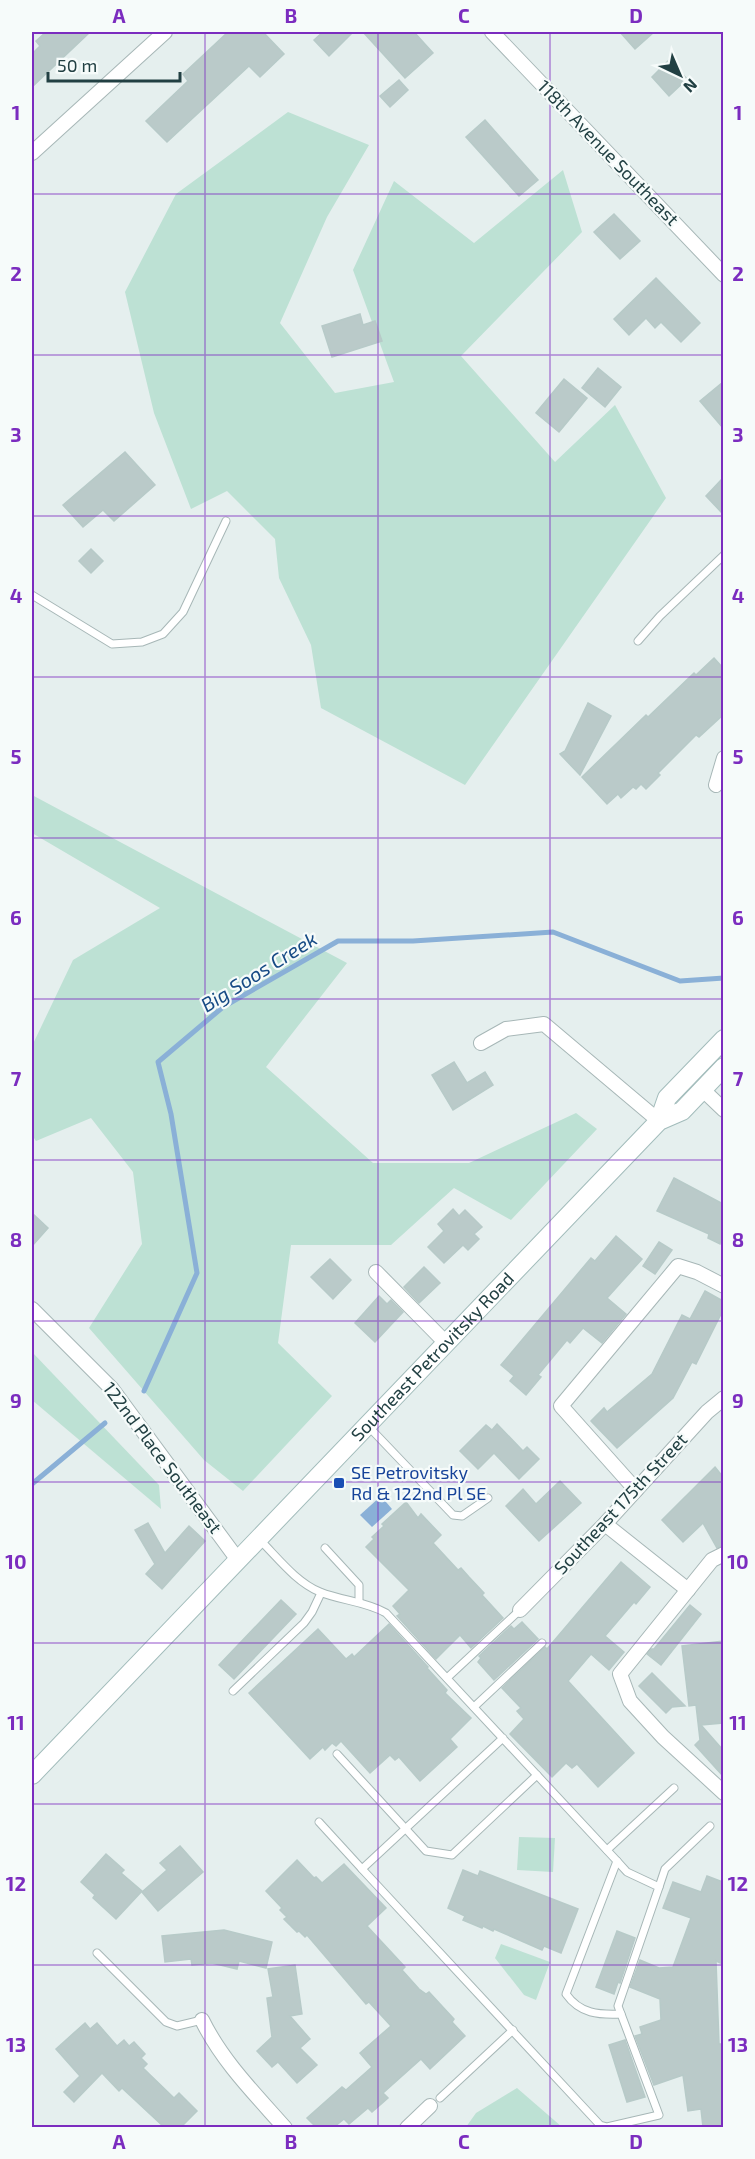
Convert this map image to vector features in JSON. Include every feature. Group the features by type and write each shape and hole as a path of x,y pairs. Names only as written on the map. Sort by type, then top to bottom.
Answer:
{"main road":[{"name":"Southeast Petrovitsky Road","path":"659,1121 667,1098 723,1039"},
{"name":"Southeast Petrovitsky Road","path":"32,1775 659,1121 682,1111 723,1067"}],"street":[{"path":"32,153 165,32"},
{"name":"118th Avenue Southeast","path":"492,32 723,274"},
{"path":"716,785 723,758"},
{"path":"481,1043 506,1029 544,1024 659,1121"},
{"path":"702,1089 723,1110"},
{"path":"636,1490 561,1406 678,1266 697,1272 723,1286"},
{"path":"376,1272 446,1343"},
{"name":"122nd Place Southeast","path":"32,1309 112,1389 238,1560"},
{"name":"Southeast 175th Street","path":"520,1610 605,1524 707,1412 723,1398"},
{"path":"605,1524 687,1590"},
{"path":"723,1554 712,1560 620,1674 630,1701 663,1737 723,1793"},
{"path":"202,2020 224,2058 285,2127"},
{"path":"407,2127 435,2102"}],"lane":[{"path":"32,595 112,644 142,642 163,634 183,612 226,521"},
{"path":"638,641 660,616 723,555"},
{"path":"368,1425 453,1515 462,1516 488,1498"},
{"path":"258,1538 305,1584 321,1593 374,1606 386,1613 627,1872 659,1887"},
{"path":"325,1548 359,1585 359,1602"},
{"path":"233,1691 304,1623 321,1593"},
{"path":"447,1678 520,1610"},
{"path":"474,1707 542,1644"},
{"path":"362,1869 503,1738"},
{"path":"337,1755 426,1851 452,1855 537,1775"},
{"path":"607,1850 674,1788"},
{"path":"319,1822 600,2125 607,2127 659,2115 618,2006 665,1869 710,1826"},
{"path":"617,1861 566,1994 573,2005 587,2012 621,2014"},
{"path":"97,1953 166,2022 177,2026 202,2020"},
{"path":"435,2102 513,2030"}],"green space":[{"path":"288,112 369,145 327,217 280,323 335,393 394,382 353,270 394,181 474,243 563,170 582,232 461,356 555,462 615,405 666,498 465,785 321,708 311,645 279,578 275,539 227,491 191,509 154,413 125,292 176,194"},
{"path":"32,795 347,963 266,1067 373,1163 469,1163 576,1113 597,1129 511,1220 454,1188 391,1245 291,1245 278,1343 332,1396 243,1491 204,1460 89,1328 142,1244 133,1172 91,1118 36,1141 32,1135 32,1046 73,960 160,908 32,833"},
{"path":"32,1352 159,1485 161,1509 32,1400"},
{"path":"519,1837 555,1838 553,1872 517,1870"},
{"path":"501,1944 550,1962 536,2000 524,1995 495,1958"},
{"path":"517,2088 562,2127 466,2127 476,2113"}],"water":[{"path":"381,1496 392,1509 372,1527 360,1515"}],"building":[{"path":"46,32 90,32 32,87 32,54 40,46 36,41"},
{"path":"228,32 263,32 284,54 260,77 249,66 167,142 146,121 188,81 183,74"},
{"path":"323,32 353,32 329,56 314,40"},
{"path":"363,32 414,32 433,53 405,78"},
{"path":"620,32 654,32 635,49"},
{"path":"669,60 687,79 669,96 652,77"},
{"path":"399,80 408,90 390,107 380,96"},
{"path":"485,120 538,180 519,196 466,137"},
{"path":"614,214 640,241 620,259 594,232"},
{"path":"656,278 700,323 681,342 661,322 655,328 646,318 629,335 614,319"},
{"path":"360,314 363,325 375,321 382,341 332,357 322,326"},
{"path":"598,368 621,387 605,407 582,388"},
{"path":"564,379 587,398 559,432 536,413"},
{"path":"723,382 723,428 700,401"},
{"path":"125,452 155,485 114,521 103,510 83,527 63,505"},
{"path":"723,478 723,514 706,496"},
{"path":"91,549 103,561 91,573 79,561"},
{"path":"714,658 723,668 723,715 699,737 696,735 658,773 660,775 646,789 641,784 636,789 633,787 621,798 618,794 607,804 582,777 646,715 648,717 694,673 696,675"},
{"path":"588,703 611,716 580,775 560,754 565,751"},
{"path":"454,1062 467,1083 485,1072 493,1085 453,1110 432,1075"},
{"path":"674,1178 723,1204 723,1241 721,1240 720,1244 708,1238 709,1234 657,1211"},
{"path":"453,1209 459,1216 465,1210 482,1227 474,1234 479,1239 468,1250 463,1245 444,1263 428,1247 444,1231 438,1224"},
{"path":"32,1213 48,1228 32,1246"},
{"path":"616,1236 642,1259 607,1298 626,1314 602,1343 583,1328 570,1343 567,1340 538,1375 541,1377 526,1395 510,1381 514,1376 501,1365 591,1258 595,1261"},
{"path":"659,1242 672,1250 655,1274 643,1266"},
{"path":"330,1259 351,1280 333,1299 311,1277"},
{"path":"424,1267 440,1283 419,1303 404,1287"},
{"path":"705,1291 723,1301 723,1310 696,1364 692,1362 673,1398 617,1448 591,1421 604,1408 607,1412 652,1374 682,1315 690,1319"},
{"path":"379,1296 387,1304 391,1300 403,1312 375,1342 355,1323"},
{"path":"497,1424 523,1451 527,1447 539,1459 519,1479 494,1453 478,1469 460,1451 486,1425 492,1430"},
{"path":"715,1467 723,1477 723,1545 717,1548 703,1523 683,1542 662,1520"},
{"path":"560,1481 581,1503 539,1541 506,1506 523,1489 536,1504"},
{"path":"406,1502 418,1518 421,1514 441,1535 433,1543 458,1570 461,1568 503,1618 471,1648 460,1635 436,1659 397,1616 400,1614 393,1606 409,1590 366,1547 374,1539 372,1537 384,1526 382,1524"},
{"path":"148,1523 165,1553 189,1526 205,1541 162,1589 146,1574 155,1564 135,1530"},
{"path":"621,1562 650,1587 605,1636 624,1652 609,1670 591,1654 568,1681 634,1753 598,1787 577,1764 572,1768 566,1763 552,1777 510,1734 524,1719 517,1711 521,1708 502,1688 545,1647 547,1649"},
{"path":"281,1600 296,1614 234,1679 219,1665"},
{"path":"690,1605 701,1614 661,1665 647,1654 654,1649"},
{"path":"522,1622 538,1639 494,1680 478,1662 481,1658 479,1656 511,1626 514,1629"},
{"path":"389,1624 447,1690 445,1693 471,1718 450,1739 457,1747 420,1781 399,1757 395,1760 390,1755 370,1773 341,1741 336,1746 332,1743 325,1750 323,1747 310,1759 249,1693 318,1629 346,1659 352,1654 354,1657"},
{"path":"723,1641 723,1723 701,1725 723,1750 723,1776 695,1745 700,1740 696,1705 689,1706 682,1646"},
{"path":"652,1673 685,1706 672,1707 666,1713 639,1686"},
{"path":"180,1846 203,1872 158,1911 142,1892 167,1870 160,1863"},
{"path":"106,1854 124,1870 121,1873 142,1891 116,1919 93,1898 95,1895 81,1882"},
{"path":"297,1860 322,1883 344,1864 386,1908 367,1926 405,1967 402,1970 419,1989 426,1994 429,1992 454,2019 452,2022 465,2036 430,2069 421,2059 383,2093 388,2098 372,2112 368,2108 349,2124 344,2119 334,2127 316,2127 307,2118 342,2087 346,2090 372,2067 360,2053 391,2026 369,2002 366,2004 307,1935 305,1937 299,1931 297,1932 284,1919 287,1917 280,1910 282,1908 266,1891"},
{"path":"463,1870 478,1876 480,1871 578,1909 561,1953 544,1946 542,1950 494,1929 493,1931 483,1926 482,1928 463,1920 465,1916 448,1908"},
{"path":"707,1876 723,1882 723,1964 716,1961 719,2044 723,2044 723,2127 703,2127 701,2109 688,2111 683,2075 654,2085 635,2036 642,2034 640,2027 661,2020 660,1999 630,1987 640,1960 659,1968 673,1967 691,1918 663,1908 673,1882 701,1892"},
{"path":"224,1930 272,1942 266,1968 239,1961 237,1969 212,1963 192,1965 191,1959 165,1962 162,1936"},
{"path":"617,1931 635,1938 614,1994 596,1987"},
{"path":"295,1965 302,2014 290,2016 310,2039 300,2048 317,2065 297,2083 278,2062 272,2067 257,2051 272,2037 267,1998 273,1997 268,1969"},
{"path":"85,2023 90,2029 97,2023 117,2046 124,2040 129,2046 134,2042 145,2054 141,2058 147,2064 143,2068 174,2098 179,2093 197,2111 181,2127 164,2127 122,2088 119,2091 102,2073 74,2102 64,2092 80,2076 56,2049"},
{"path":"625,2040 645,2097 627,2102 609,2045"}],"waterway":[{"name":"Big Soos Creek","path":"144,1391 197,1273 171,1114 158,1062 223,1007 338,941 413,941 553,932 680,981 724,978"},
{"name":"Big Soos Creek","path":"32,1484 105,1423"}],"place":[{"name":"SE Petrovitsky Rd & 122nd Pl SE","path":"339,1483"}]}
